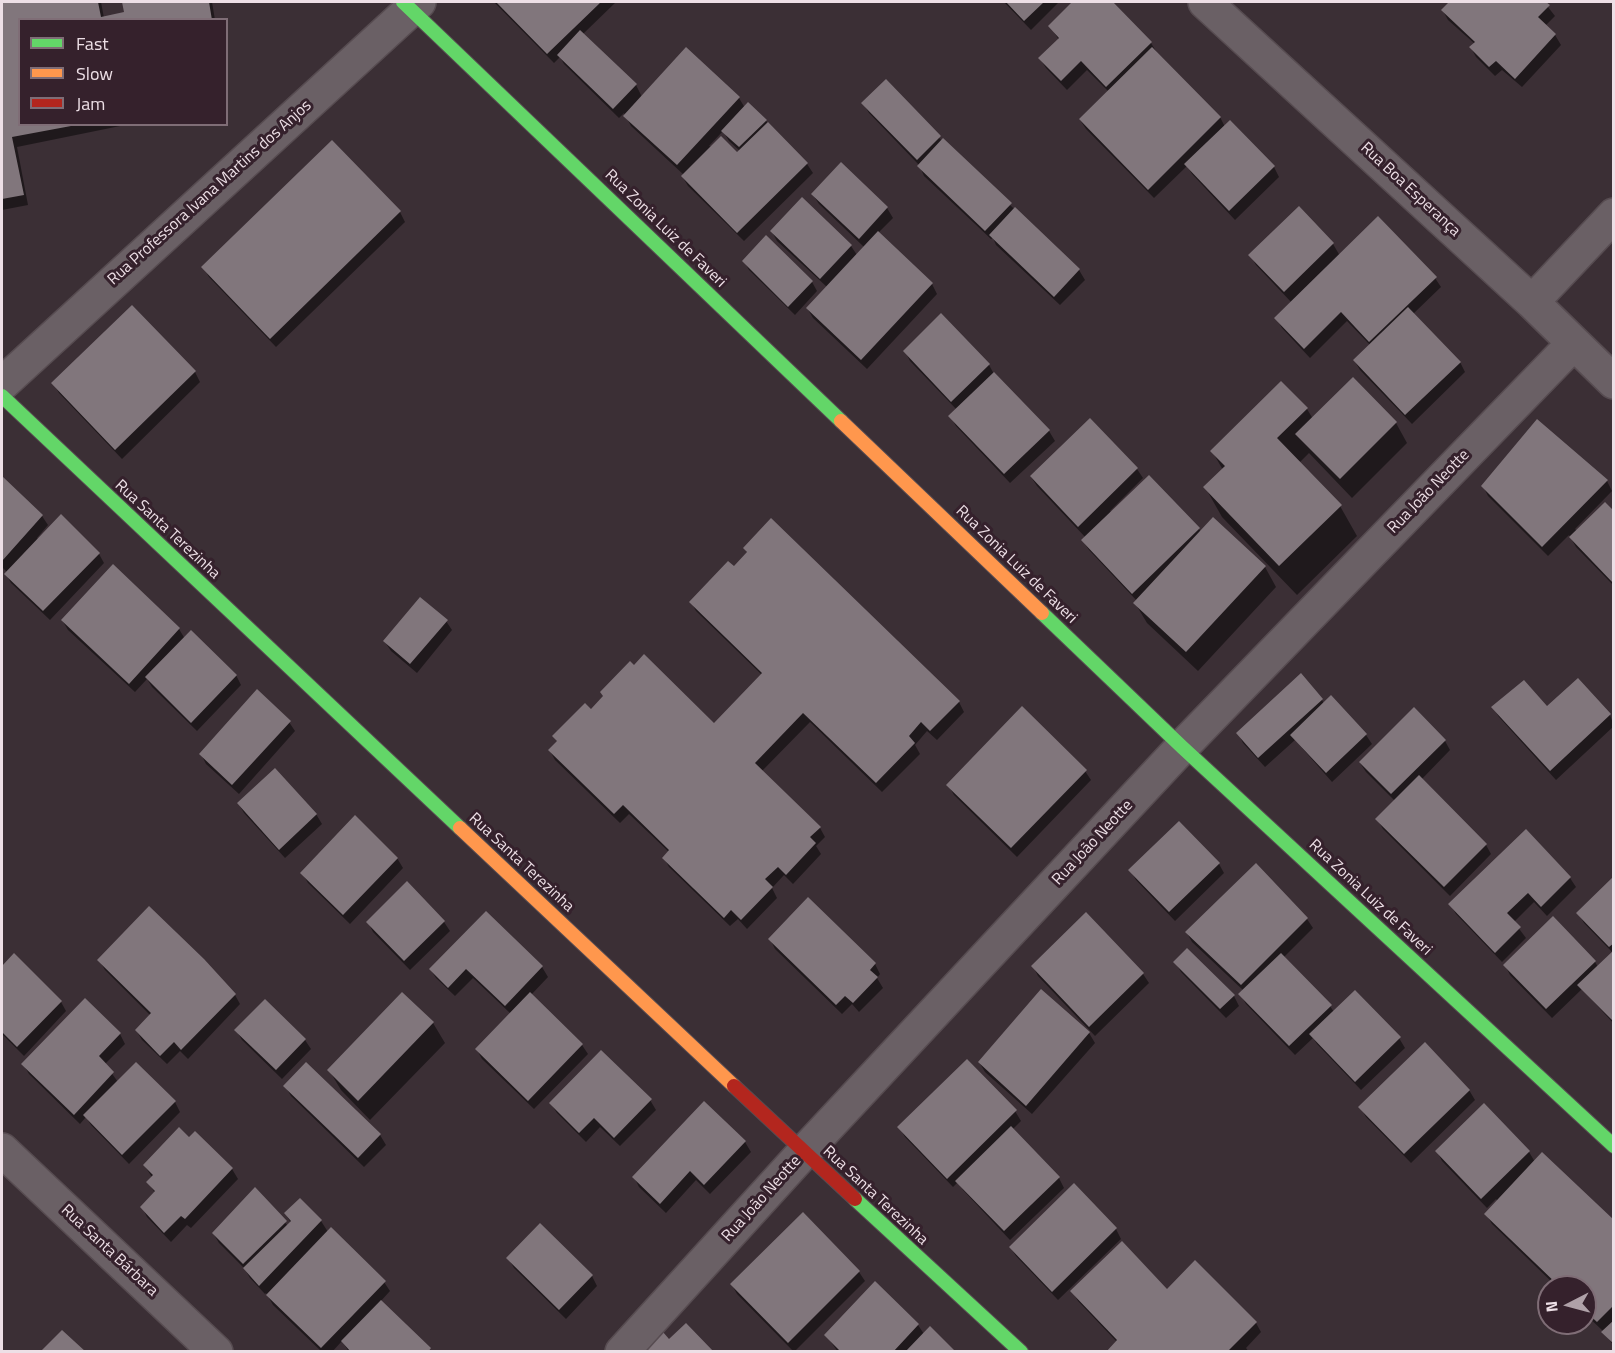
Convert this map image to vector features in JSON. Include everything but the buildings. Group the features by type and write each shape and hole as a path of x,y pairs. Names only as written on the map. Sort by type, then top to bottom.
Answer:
{"street":[{"name":"Rua Boa Esperança","path":"1205,2 1532,302 1614,382"},
{"name":"Rua Professora Ivana Martins dos Anjos","path":"2,384 411,4"},
{"name":"Rua Zonia Luiz de Faveri","path":"411,4 1182,747 1614,1146"},
{"path":"1532,302 1614,215"},
{"name":"Rua João Neotte","path":"622,1352 804,1152 1182,747 1573,344"},
{"name":"Rua Santa Terezinha","path":"2,396 804,1152 1021,1352"},
{"name":"Rua Santa Bárbara","path":"2,1150 216,1352"}],"traffic: fast":[{"path":"403,2 841,421"},
{"path":"2,396 460,828"},
{"path":"1042,613 1182,747 1614,1146"},
{"path":"855,1199 1021,1352"}],"traffic: slow":[{"path":"841,421 1042,613"},
{"path":"460,828 734,1086"}],"traffic: jam":[{"path":"734,1086 855,1199"}]}
